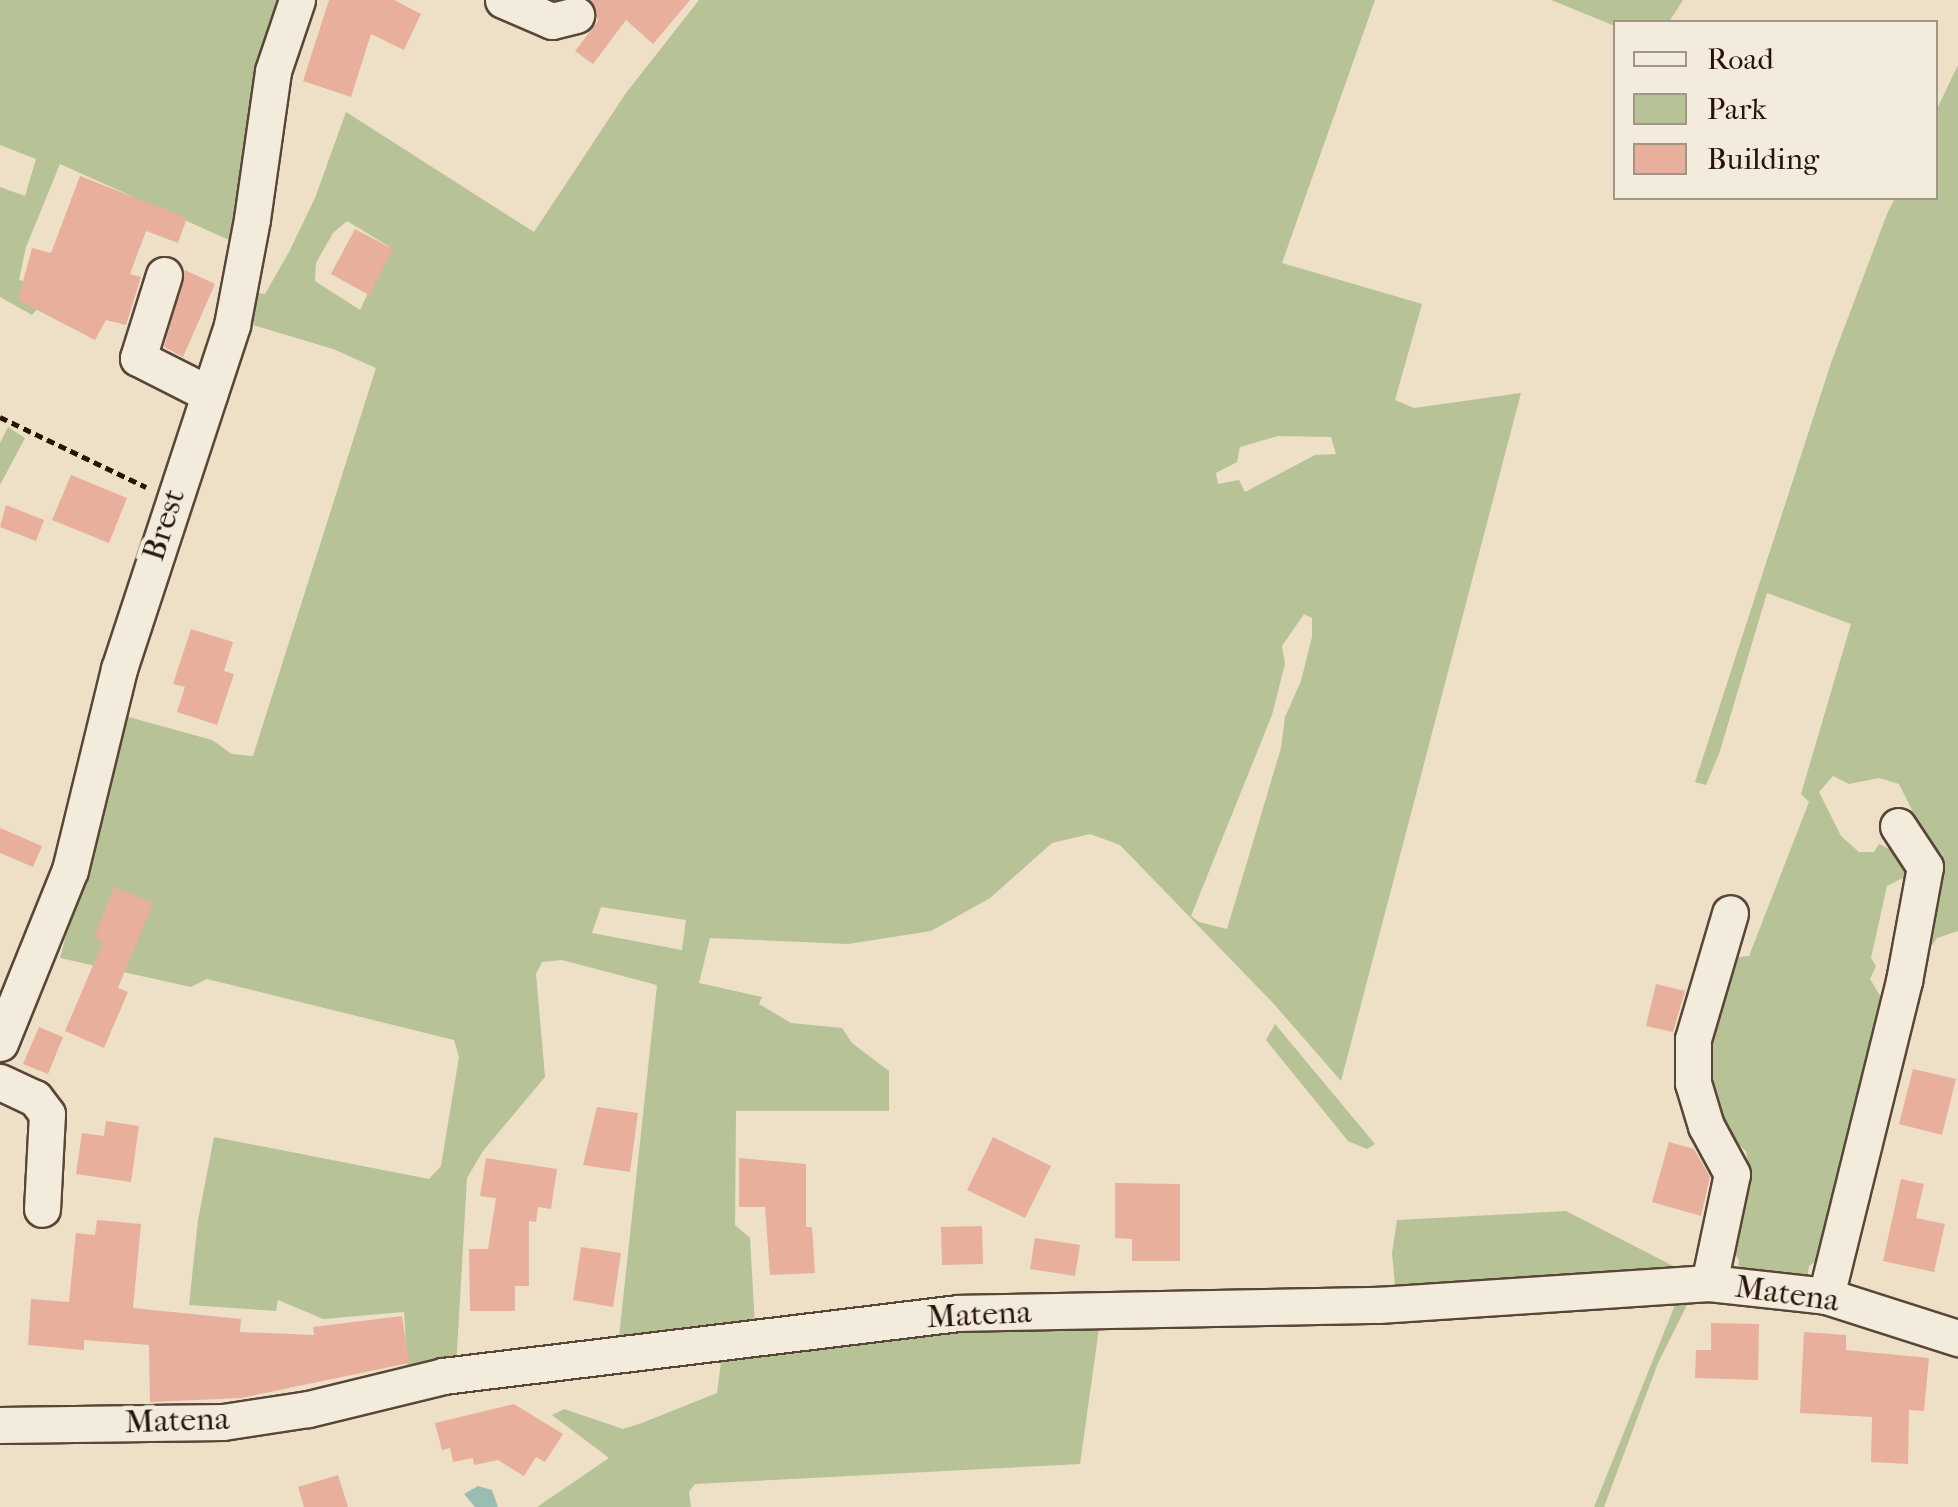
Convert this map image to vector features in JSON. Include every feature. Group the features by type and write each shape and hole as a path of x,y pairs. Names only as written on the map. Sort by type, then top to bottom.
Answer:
{"street":[{"name":"Brest","path":"0,1043 70,870 119,669 232,325 272,71 297,0"},
{"path":"503,0 552,21 576,15"},
{"path":"164,275 138,358 209,394"},
{"path":"1826,1296 1904,982 1924,867 1898,826"},
{"path":"1709,1284 1732,1174 1706,1126 1693,1083 1693,1039 1730,913"},
{"path":"0,1082 35,1098 47,1114 42,1209"},
{"name":"Matena","path":"0,1426 223,1422 308,1408 443,1376 958,1314 1378,1305 1709,1284 1826,1296 1958,1338"}],"path":[{"path":"0,417 126,474 151,490 168,513"}],"green space":[{"path":"0,0 286,0 238,244 60,164 26,247 19,280 53,290 32,315 0,297 0,187 25,196 36,159 0,145"},
{"path":"699,0 1375,0 1282,263 1422,304 1395,400 1414,408 1521,393 1341,1081 1273,1003 1120,845 1090,834 1052,843 990,898 931,931 848,944 710,938 699,983 762,997 759,1004 791,1023 842,1028 852,1043 889,1071 889,1111 736,1111 735,1225 750,1238 755,1326 618,1346 657,985 562,960 542,962 536,974 545,1077 483,1151 467,1178 456,1368 408,1375 404,1312 323,1319 278,1300 276,1311 189,1305 198,1220 214,1137 429,1179 441,1166 459,1057 454,1040 207,979 191,987 60,958 125,716 212,740 232,754 253,756 376,368 333,349 237,320 248,292 265,294 289,252 315,198 346,112 534,232 626,93","holes":["347,221 390,247 360,310 315,281 316,263 333,233","1278,436 1331,437 1336,454 1315,455 1245,492 1239,480 1218,484 1216,473 1237,462 1240,447","1304,614 1312,618 1312,637 1301,681 1285,717 1281,748 1227,929 1191,916 1272,715 1285,664 1282,646","601,907 686,920 682,950 592,933"]},
{"path":"1551,0 1683,0 1670,20 1613,20 1613,25"},
{"path":"1958,65 1958,931 1937,938 1930,948 1925,943 1943,855 1918,831 1917,820 1899,784 1879,778 1849,784 1833,776 1819,792 1841,836 1859,852 1874,852 1879,844 1895,852 1915,872 1887,886 1871,958 1876,966 1870,979 1885,1004 1818,1260 1809,1266 1807,1280 1738,1270 1739,1260 1731,1249 1750,1173 1746,1151 1724,1133 1698,1061 1731,958 1749,956 1809,802 1801,794 1851,624 1767,593 1720,751 1706,785 1695,782 1831,363 1887,214 1894,200 1938,200 1938,107"},
{"path":"8,427 25,438 0,485 0,443"},
{"path":"1275,1024 1375,1144 1367,1149 1348,1141 1266,1040"},
{"path":"1566,1211 1685,1272 1403,1291 1395,1285 1392,1253 1397,1220"},
{"path":"1679,1295 1692,1295 1658,1363 1604,1507 1594,1507"},
{"path":"1100,1321 1080,1464 695,1484 689,1492 691,1507 537,1507 609,1458 552,1415 564,1409 623,1429 642,1423 717,1393 722,1355 951,1326"}],"water":[{"path":"478,1486 492,1490 498,1507 475,1507 464,1494"}],"building":[{"path":"329,0 394,0 421,14 404,50 371,34 351,97 303,81"},
{"path":"591,0 690,0 653,44 626,20 593,64 575,51 598,21"},
{"path":"80,176 187,218 178,243 146,231 130,274 141,277 126,325 106,320 95,340 18,300 32,248 51,253"},
{"path":"355,229 393,249 369,295 331,274"},
{"path":"185,270 215,284 183,357 164,347"},
{"path":"71,475 127,498 109,543 52,520"},
{"path":"6,505 44,520 36,541 0,527"},
{"path":"191,629 233,642 224,671 234,674 217,725 177,712 185,687 173,684"},
{"path":"0,828 42,846 33,867 0,853"},
{"path":"114,887 153,903 118,988 128,992 104,1048 65,1031 103,942 94,939"},
{"path":"1656,984 1685,991 1673,1032 1646,1026"},
{"path":"39,1027 63,1037 48,1074 23,1064"},
{"path":"1913,1069 1956,1079 1942,1135 1899,1124"},
{"path":"597,1107 638,1113 630,1172 583,1165"},
{"path":"106,1121 139,1126 131,1182 76,1174 82,1133 104,1136"},
{"path":"993,1137 1051,1166 1025,1218 967,1190"},
{"path":"1669,1142 1694,1149 1710,1177 1701,1216 1652,1202"},
{"path":"486,1158 557,1169 551,1209 538,1207 536,1222 529,1221 529,1286 515,1286 515,1311 470,1311 469,1249 488,1249 496,1198 480,1196"},
{"path":"739,1158 806,1164 806,1227 812,1227 815,1273 770,1275 765,1207 739,1207"},
{"path":"1901,1179 1924,1184 1916,1218 1945,1224 1934,1272 1883,1261"},
{"path":"1115,1183 1180,1184 1180,1261 1132,1261 1132,1239 1115,1238"},
{"path":"97,1220 141,1224 133,1308 241,1319 240,1332 314,1335 313,1327 402,1316 409,1363 241,1398 150,1402 149,1345 84,1340 84,1350 28,1345 31,1299 69,1302 76,1233 95,1235"},
{"path":"982,1226 983,1264 942,1265 941,1227"},
{"path":"1035,1238 1080,1245 1075,1276 1030,1269"},
{"path":"581,1247 621,1253 613,1307 573,1300"},
{"path":"1711,1323 1759,1324 1758,1380 1695,1378 1696,1350 1711,1350"},
{"path":"1804,1332 1846,1335 1846,1350 1929,1358 1924,1411 1909,1410 1908,1464 1871,1462 1872,1417 1800,1413"},
{"path":"514,1404 563,1434 545,1462 536,1457 524,1476 498,1460 474,1465 473,1458 453,1462 450,1448 442,1450 435,1423"},
{"path":"338,1475 348,1507 304,1507 298,1487"}]}
